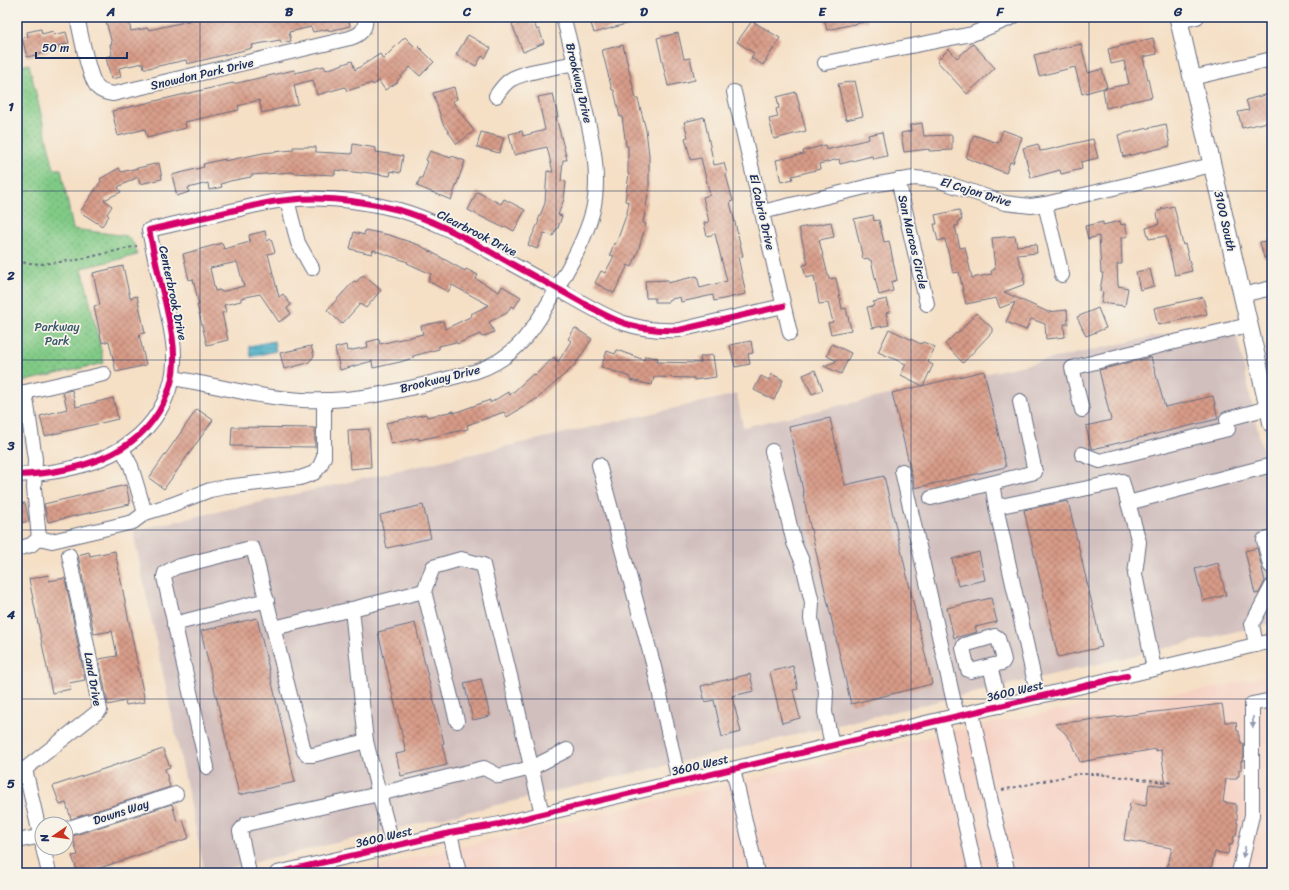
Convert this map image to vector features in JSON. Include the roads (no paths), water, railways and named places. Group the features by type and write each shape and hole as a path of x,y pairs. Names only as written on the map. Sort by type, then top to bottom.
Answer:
{"main road":[{"name":"3100 South","path":"1179,19 1270,416"}],"street":[{"name":"Snowdon Park Drive","path":"77,17 95,84 103,92 113,94 350,38 361,33 365,24 365,17"},
{"name":"Brookway Drive","path":"173,378 282,398 324,400 369,397 466,374 489,367 515,350 538,322 584,237 593,210 596,192 596,168 591,136 563,17"},
{"path":"825,63 972,34 1012,17"},
{"path":"1179,19 1198,17"},
{"path":"1192,78 1272,59"},
{"path":"496,96 502,87 510,80 521,75 575,63"},
{"name":"El Cabrio Drive","path":"734,92 790,333"},
{"name":"El Cajon Drive","path":"762,212 898,180 926,178 937,180 1005,203 1031,206 1212,165"},
{"name":"San Marcos Circle","path":"898,180 927,304"},
{"name":"Clearbrook Drive","path":"149,230 258,205 287,200 327,199 356,202 399,210 454,232 609,318 632,326 652,330 692,327 783,306"},
{"path":"287,200 298,244 312,268"},
{"path":"1045,204 1062,275"},
{"name":"Centerbrook Drive","path":"17,475 54,472 91,463 110,455 133,442 152,422 161,408 173,378 174,361 172,332 149,230"},
{"path":"1242,294 1272,288"},
{"path":"1082,410 1072,368 1249,325"},
{"path":"40,538 34,488 35,459 21,393 104,374"},
{"path":"40,538 52,541 133,522 144,513 171,505 210,490 300,478 314,473 320,466 324,457 324,400"},
{"path":"931,498 1035,472 1020,401"},
{"path":"1082,454 1100,461 1228,429 1227,419 1270,416"},
{"path":"122,449 131,466 144,513"},
{"path":"772,451 794,543 802,561 812,602 810,619 826,691 824,712 832,745"},
{"path":"1128,503 1272,465"},
{"path":"599,466 654,666 679,782"},
{"path":"902,471 957,716"},
{"path":"996,508 1122,480 1139,542 1135,574 1154,669"},
{"path":"992,483 996,508 1038,697"},
{"path":"17,549 31,545 40,538"},
{"path":"1272,538 1264,540 1270,565 1272,567"},
{"path":"207,767 164,578 165,573 176,567 247,549 253,549 304,751 308,755 313,755 366,741"},
{"name":"Land Drive","path":"21,769 100,710 69,555"},
{"path":"457,721 424,591 434,567 461,559 483,565 542,814"},
{"path":"1256,645 1252,624 1272,586"},
{"path":"274,628 424,591"},
{"path":"174,624 266,600"},
{"path":"352,609 366,741 393,846"},
{"name":"3600 West","path":"277,873 450,833 500,824 1272,642"},
{"path":"990,666 1000,706"},
{"path":"1239,873 1252,815 1252,704 1272,700"},
{"path":"972,712 1008,873"},
{"path":"942,720 976,873"},
{"path":"249,873 240,831 246,824 379,794 484,768 499,776 532,768 567,750"},
{"path":"21,769 35,816"},
{"path":"733,769 757,873"},
{"name":"Downs Way","path":"74,827 176,794"},
{"path":"450,833 459,873"},
{"path":"17,841 34,841"},
{"path":"45,856 49,873"}],"water":[{"path":"274,341 276,351 251,357 249,346"}],"park label":[{"name":"Parkway Park","path":"57,334"}]}
